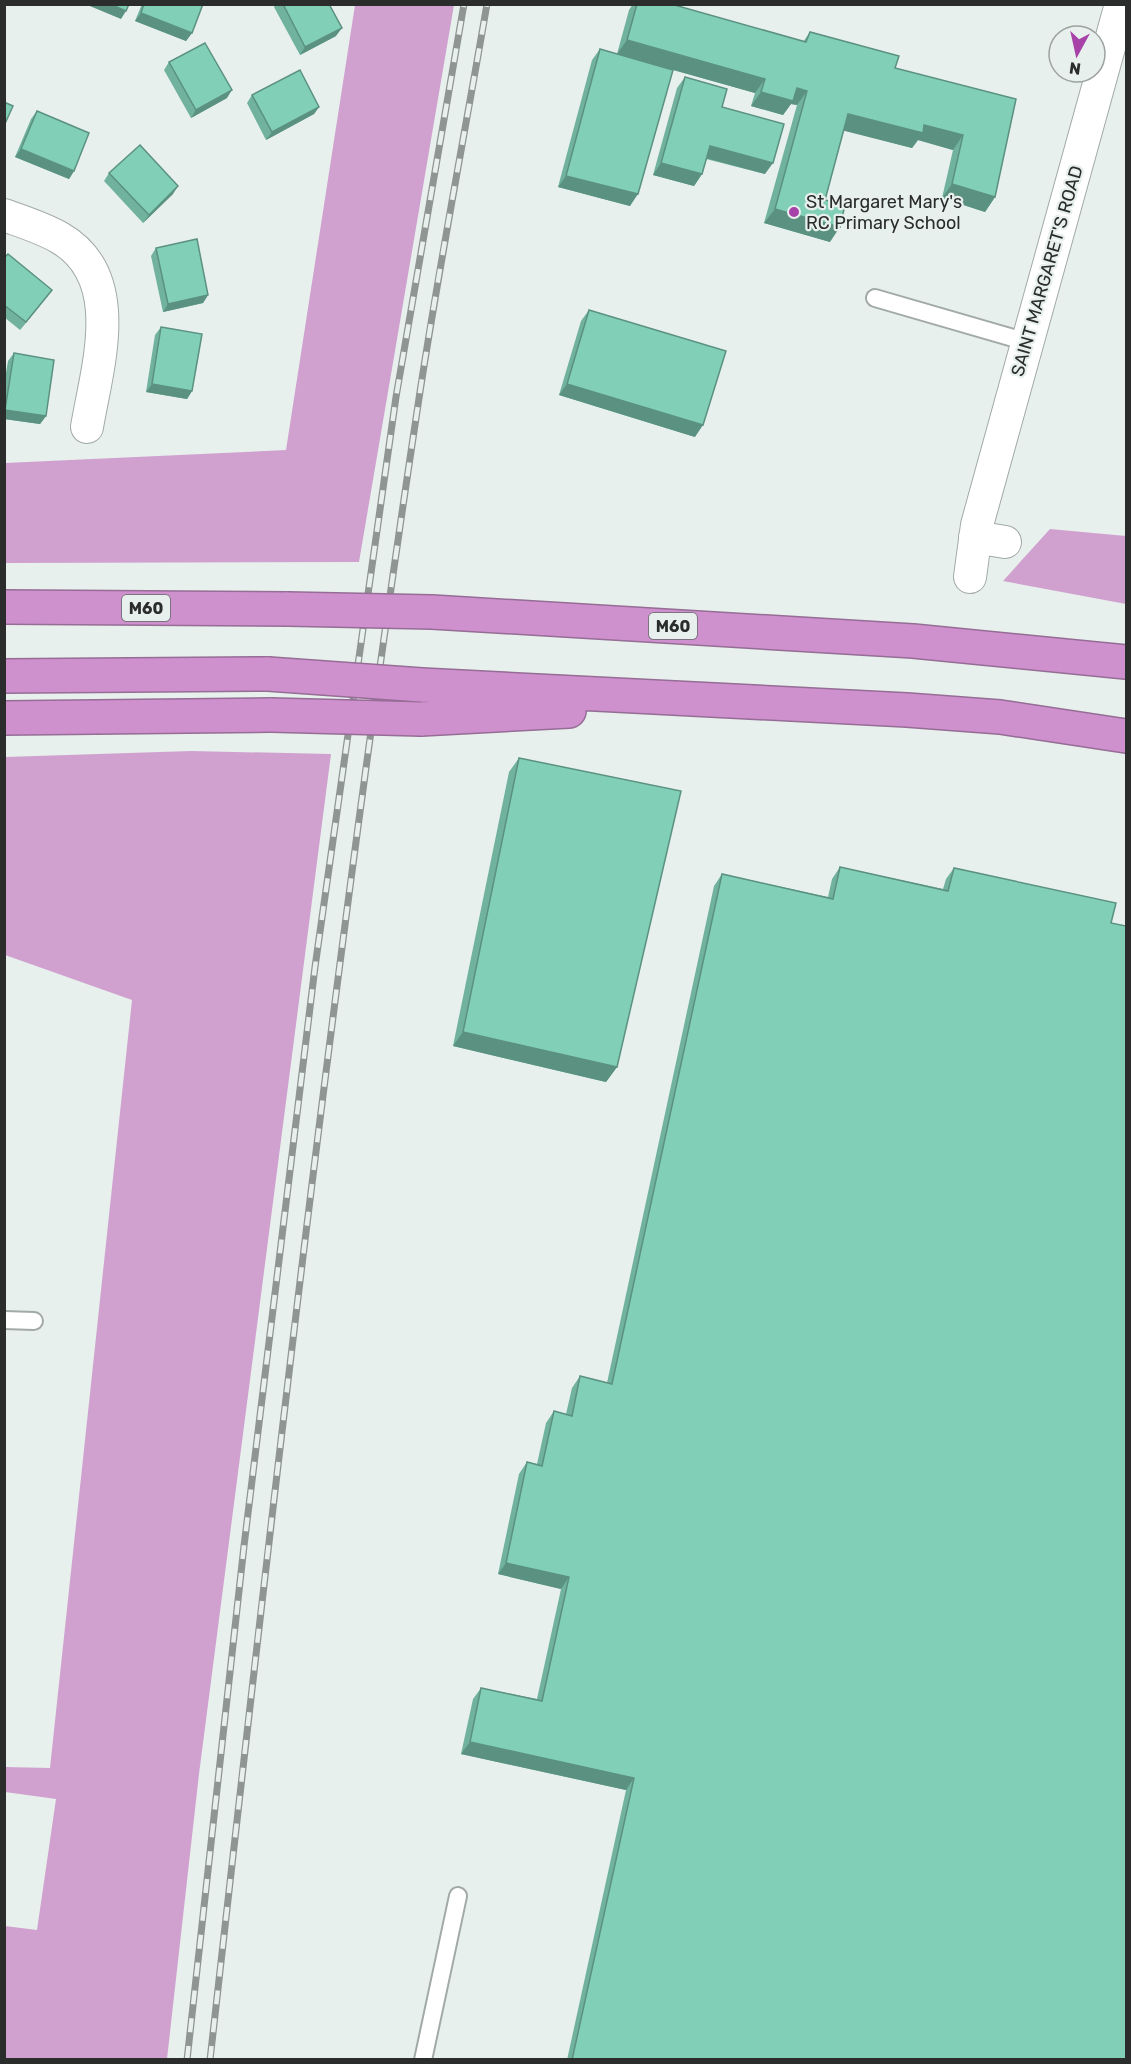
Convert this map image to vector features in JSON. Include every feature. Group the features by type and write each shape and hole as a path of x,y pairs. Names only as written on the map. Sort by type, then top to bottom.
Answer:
{"highway":[{"name":"M60","path":"4,607 432,612 913,641 1126,662"},
{"path":"4,676 268,675 422,685 745,700 1000,717 1126,736"},
{"path":"4,718 271,715 421,719 745,700"}],"street":[{"name":"SAINT MARGARET'S ROAD","path":"970,577 990,540 1027,342 1121,4"},
{"path":"4,214 62,239 86,262 101,292 104,326 87,427"}],"lane":[{"path":"875,298 1027,342"},
{"path":"4,1320 34,1321"},
{"path":"423,2060 458,1896"}],"shaded area":[{"path":"355,5 454,5 359,562 5,563 5,463 286,450"},
{"path":"1050,529 1126,536 1126,604 1003,581"},
{"path":"191,751 331,754 199,1774 167,2059 5,2059 5,1926 37,1930 56,1799 5,1792 5,1767 50,1768 132,1000 5,955 5,757"}],"building":[{"path":"110,4 129,4 126,11"},
{"path":"144,4 203,4 192,33 141,13"},
{"path":"283,4 329,4 342,28 305,47"},
{"path":"637,4 671,4 806,42 810,32 899,56 895,68 1016,99 995,197 952,184 963,135 924,125 923,133 848,114 825,200 845,205 840,227 775,209 807,91 797,88 793,101 761,92 765,79 627,40"},
{"path":"205,43 232,90 196,110 169,62"},
{"path":"600,49 673,70 638,194 566,176"},
{"path":"300,70 319,107 272,132 252,95"},
{"path":"685,77 727,89 722,107 784,124 773,163 710,146 702,174 661,163"},
{"path":"4,102 13,106 4,126"},
{"path":"37,111 89,133 74,171 21,149"},
{"path":"140,145 178,186 149,215 109,173"},
{"path":"197,239 208,295 168,304 156,248"},
{"path":"8,254 52,290 26,322 4,305 4,258"},
{"path":"589,310 726,351 703,425 567,384"},
{"path":"161,327 202,334 192,391 152,384"},
{"path":"14,353 54,360 46,416 5,410"},
{"path":"519,758 681,791 617,1067 463,1032"},
{"path":"840,867 948,891 954,868 1116,903 1111,923 1126,926 1126,2060 572,2060 634,1778 470,1742 481,1688 542,1701 569,1577 506,1563 527,1462 542,1466 554,1411 572,1416 580,1376 612,1384 722,874 833,899"}],"railway":[{"path":"187,2060 244,1546 315,967 396,397 464,4"},
{"path":"210,2060 281,1438 359,818 426,355 487,4"}],"place":[{"name":"St Margaret Mary's RC Primary School","path":"794,212"}]}
